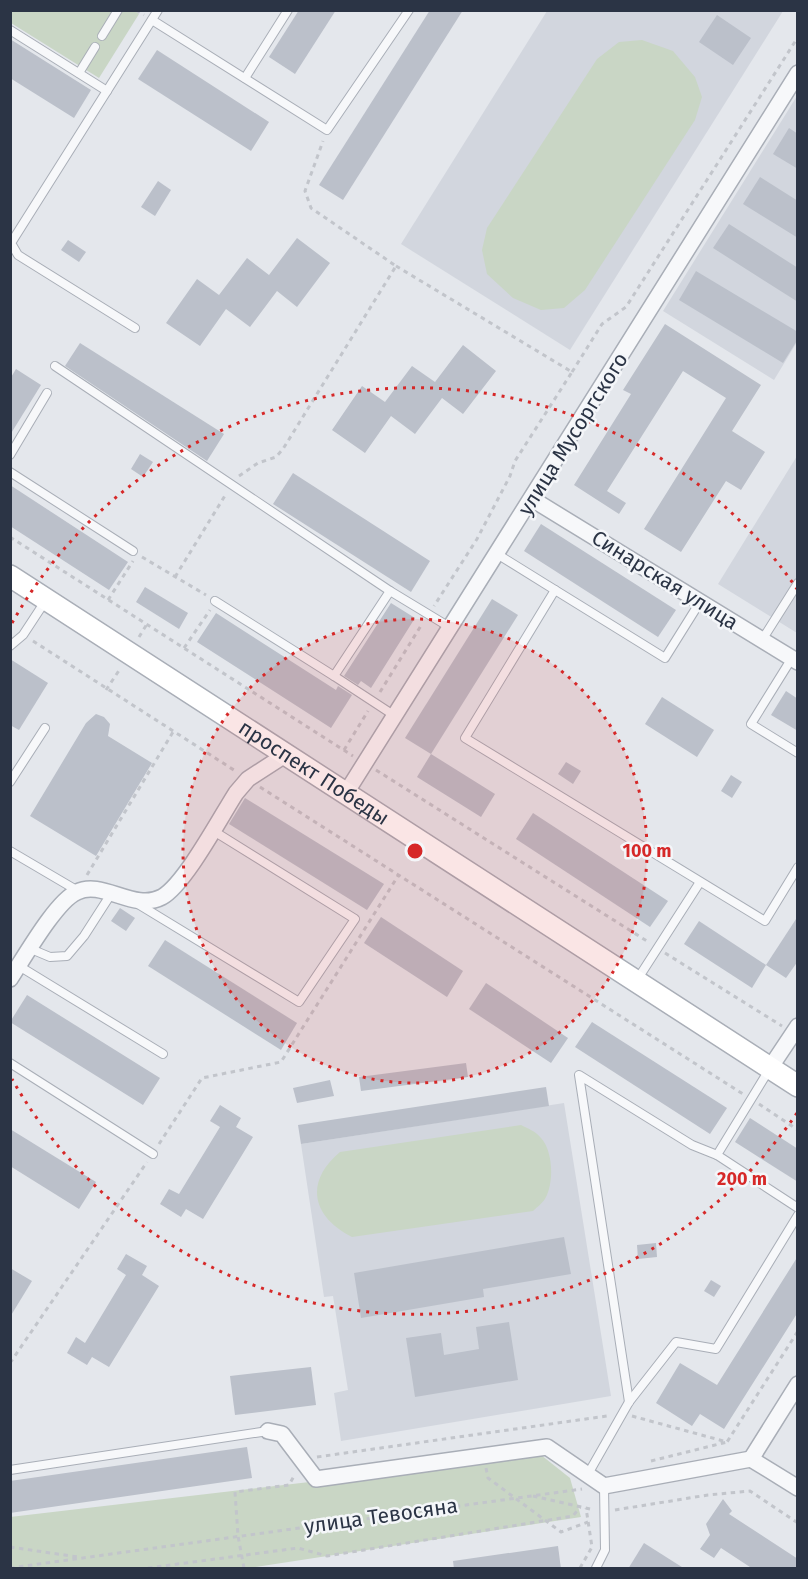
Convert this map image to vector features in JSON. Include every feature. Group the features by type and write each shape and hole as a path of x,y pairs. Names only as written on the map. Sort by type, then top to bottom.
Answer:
{"main road":[{"name":"проспект Победы","path":"10,576 798,1086"}],"street":[{"name":"улица Мусоргского","path":"346,793 798,73"},
{"name":"Синарская улица","path":"532,499 795,660"},
{"path":"15,973 64,902 78,891 95,889 136,901 160,898 178,884 236,793 248,779 285,755"},
{"path":"770,1068 795,1029"},
{"path":"751,1460 798,1384"},
{"path":"268,1431 282,1434 316,1479 547,1447 604,1486 751,1460 798,1488"}],"lane":[{"path":"102,36 118,10"},
{"path":"135,328 18,255 11,244 158,10"},
{"path":"245,78 288,10"},
{"path":"152,20 327,130 409,10"},
{"path":"10,30 107,91"},
{"path":"79,73 95,47"},
{"path":"55,366 390,591 451,628"},
{"path":"10,455 47,393"},
{"path":"10,472 133,551"},
{"path":"497,554 665,658 700,602"},
{"path":"762,640 798,583"},
{"path":"555,590 465,738 765,921 798,867"},
{"path":"334,676 390,591"},
{"path":"10,646 23,635 47,598"},
{"path":"215,601 395,716"},
{"path":"795,660 751,724 798,753"},
{"path":"10,782 45,728"},
{"path":"132,900 299,1002 355,919 212,830"},
{"path":"10,851 78,891"},
{"path":"636,982 700,882"},
{"path":"31,949 50,957 68,956 111,894"},
{"path":"15,973 163,1054"},
{"path":"10,1063 153,1154"},
{"path":"717,1155 770,1068"},
{"path":"629,1402 579,1075 692,1145 717,1155 798,1208"},
{"path":"588,1474 629,1402 676,1342 716,1349 798,1215"},
{"path":"10,1470 268,1431"},
{"path":"596,1569 605,1550 604,1486"}],"path":[{"path":"344,750 477,539 491,508 510,476 515,461 602,324 626,307 798,37"},
{"path":"327,130 305,191 311,208 396,266 572,372"},
{"path":"175,577 241,474 258,463 276,457 283,449 396,266"},
{"path":"10,537 658,948 795,1029"},
{"path":"108,600 137,554 215,601 184,648"},
{"path":"23,635 798,1130"},
{"path":"78,891 173,732"},
{"path":"10,1363 153,1154 202,1078 281,1062 398,876"},
{"path":"244,1569 238,1536 235,1492 289,1485 302,1459 622,1414 727,1442 798,1331"},
{"path":"484,1456 488,1478 561,1532 588,1522"},
{"name":"улица Тевосяна","path":"10,1568 604,1486"},
{"path":"530,1496 604,1512 708,1495 750,1491 798,1523"},
{"path":"148,1569 298,1548 327,1556 573,1516 580,1507"},
{"path":"580,1569 592,1548 586,1508"},
{"path":"10,1547 82,1558"}],"shaded area":[{"path":"547,11 783,11 570,350 401,244"},
{"path":"797,96 797,342 774,380 663,311"},
{"path":"797,456 797,633 718,584"},
{"path":"564,1103 611,1396 341,1441 334,1393 348,1390 333,1296 324,1297 301,1144"}],"green space":[{"path":"134,10 139,14 99,78 11,23 10,11"},
{"path":"642,40 673,51 695,77 702,97 695,120 585,290 564,308 541,310 513,298 487,274 482,250 487,228 597,59 619,42"},
{"path":"521,1125 541,1138 550,1158 549,1190 544,1201 533,1211 352,1237 328,1220 321,1209 317,1187 321,1175 340,1152"},
{"path":"541,1455 570,1478 581,1517 249,1568 11,1568 10,1517"}],"building":[{"path":"299,10 336,10 295,74 269,57"},
{"path":"430,10 463,10 343,200 319,185"},
{"path":"717,15 751,38 733,65 699,42"},
{"path":"10,39 91,90 74,118 10,78"},
{"path":"157,50 269,122 251,151 138,79"},
{"path":"789,128 798,134 798,169 773,154"},
{"path":"760,177 798,201 798,238 743,204"},
{"path":"158,181 171,190 155,216 141,207"},
{"path":"729,224 798,268 798,302 713,248"},
{"path":"297,238 330,263 297,307 277,291 250,327 226,309 200,346 166,323 197,279 219,295 247,258 269,275"},
{"path":"68,240 86,252 79,262 61,250"},
{"path":"696,271 798,332 798,339 783,363 679,300"},
{"path":"665,324 761,385 732,431 765,452 741,490 726,481 681,552 644,529 726,398 683,371 607,491 626,503 619,514 574,485 631,394 623,390"},
{"path":"80,343 224,434 207,461 65,366"},
{"path":"463,345 496,371 463,414 442,398 415,434 391,416 365,453 332,430 362,386 385,402 412,366 435,382"},
{"path":"16,369 41,385 10,435 10,379"},
{"path":"140,454 153,462 143,477 131,469"},
{"path":"293,473 430,561 411,592 273,504"},
{"path":"10,485 128,562 109,590 10,526"},
{"path":"541,524 676,610 658,637 524,551"},
{"path":"145,587 188,613 179,629 136,602"},
{"path":"492,599 518,615 431,754 405,738"},
{"path":"391,603 415,618 371,688 361,681 358,685 344,676"},
{"path":"216,613 336,690 338,686 352,695 331,728 197,642"},
{"path":"10,659 48,683 19,730 10,725"},
{"path":"786,691 798,699 798,731 771,715"},
{"path":"662,697 714,730 697,757 645,724"},
{"path":"96,714 104,717 110,724 108,736 152,763 96,856 30,816 86,723"},
{"path":"431,754 495,794 481,817 417,777"},
{"path":"566,762 581,771 573,784 558,774"},
{"path":"731,775 742,782 732,798 721,791"},
{"path":"245,798 384,884 367,910 229,824"},
{"path":"533,813 668,901 650,927 516,839"},
{"path":"120,908 135,918 126,931 111,921"},
{"path":"798,916 798,961 786,978 766,965"},
{"path":"381,917 463,971 447,997 364,943"},
{"path":"699,921 766,965 752,988 684,944"},
{"path":"165,940 297,1023 281,1050 148,966"},
{"path":"486,983 568,1038 551,1063 469,1009"},
{"path":"27,995 160,1078 143,1105 10,1022"},
{"path":"592,1022 727,1108 710,1134 575,1047"},
{"path":"466,1063 468,1077 361,1091 359,1077"},
{"path":"330,1080 334,1096 297,1103 293,1088"},
{"path":"546,1087 549,1106 301,1144 298,1125"},
{"path":"220,1105 241,1118 236,1127 253,1137 203,1219 186,1209 181,1217 160,1204 169,1189 179,1194 220,1127 210,1121"},
{"path":"750,1118 798,1149 798,1182 735,1142"},
{"path":"10,1129 96,1182 79,1209 10,1166"},
{"path":"564,1237 571,1274 483,1289 484,1297 361,1318 354,1273"},
{"path":"656,1243 657,1257 638,1259 637,1245"},
{"path":"126,1254 147,1266 142,1275 159,1286 109,1367 92,1357 87,1365 67,1353 76,1337 85,1343 126,1275 117,1269"},
{"path":"798,1256 798,1312 724,1429 700,1414 692,1426 656,1403 680,1363 717,1385"},
{"path":"10,1268 32,1281 10,1317"},
{"path":"711,1280 721,1286 714,1297 704,1291"},
{"path":"509,1322 518,1380 415,1397 406,1338 441,1333 444,1355 479,1349 476,1327"},
{"path":"311,1367 316,1405 235,1415 230,1376"},
{"path":"247,1447 252,1478 10,1513 10,1481"},
{"path":"723,1499 732,1511 729,1514 798,1559 798,1569 753,1569 721,1548 714,1558 700,1549 710,1535 706,1524"},
{"path":"644,1543 685,1569 628,1569"},
{"path":"558,1546 561,1569 454,1569 453,1561"}]}
